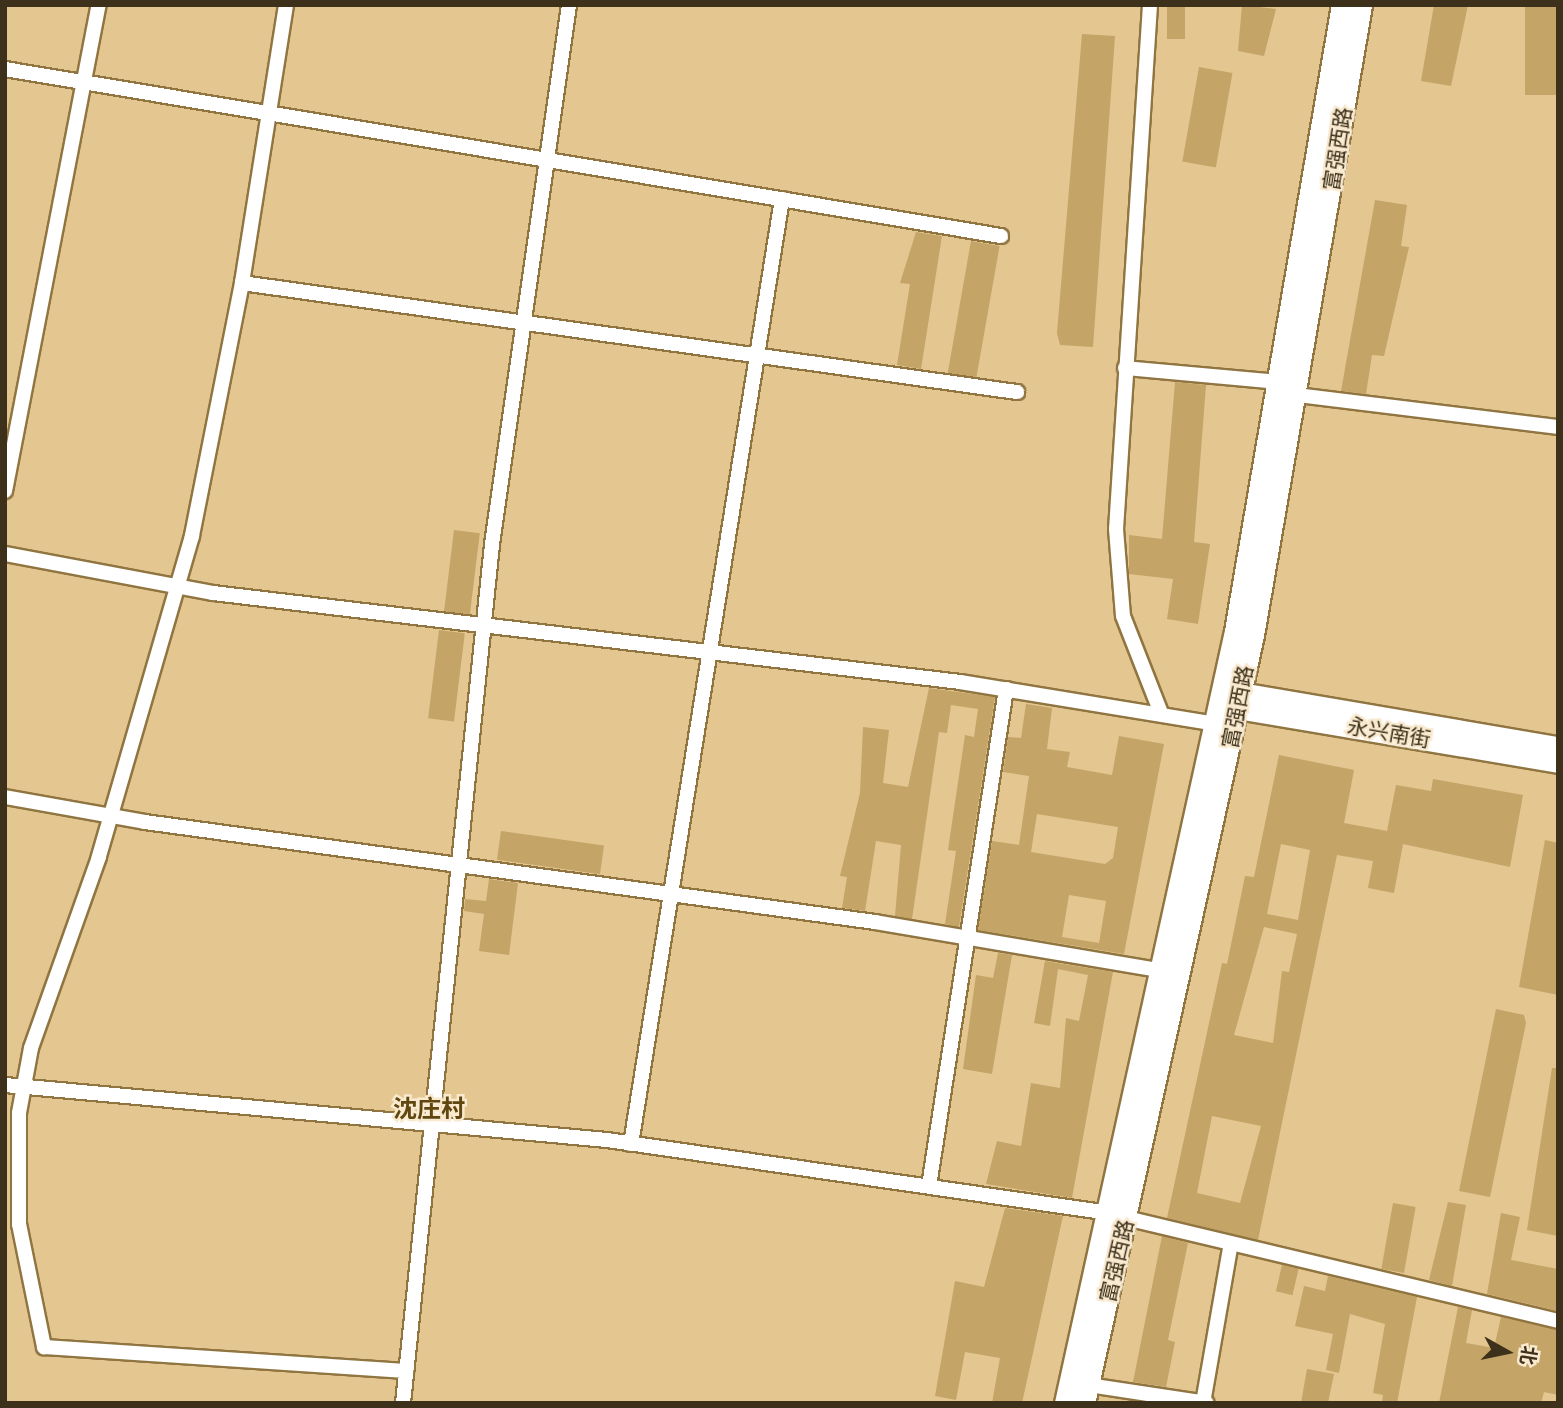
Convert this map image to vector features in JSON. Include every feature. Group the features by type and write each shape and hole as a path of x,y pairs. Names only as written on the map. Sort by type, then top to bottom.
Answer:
{"main road":[{"name":"富强西路","path":"1288,388 1342,5"},
{"name":"富强西路","path":"1065,1403 1117,1216 1227,704 1361,5"},
{"name":"富强西路","path":"1086,1394 1164,971 1227,704"},
{"name":"永兴南街","path":"1227,704 1558,747"},
{"name":"永兴南街","path":"1227,704 1558,762"}],"street":[{"path":"5,491 99,5"},
{"path":"286,5 242,283 177,586 111,816 31,1048 24,1087 19,1224 44,1347 406,1371"},
{"path":"403,1403 482,626 569,5"},
{"path":"1150,5 1125,368 1116,584 1161,713"},
{"path":"5,69 1001,236"},
{"path":"631,1144 782,199"},
{"path":"242,283 524,320 1017,392"},
{"path":"1125,368 1558,426"},
{"path":"5,554 177,586 1006,690 1161,713 1227,704"},
{"path":"929,1186 1006,690"},
{"path":"5,797 111,816 968,937 1164,971"},
{"path":"5,1085 432,1120 631,1144 929,1186 1117,1216 1558,1321"},
{"path":"1086,1394 1205,1403 1231,1243"}],"building":[{"path":"1167,5 1185,5 1185,39 1167,39"},
{"path":"1242,5 1276,9 1264,56 1238,51"},
{"path":"1434,5 1468,5 1451,86 1421,81"},
{"path":"1525,5 1558,5 1558,95 1525,95"},
{"path":"1082,34 1115,36 1093,347 1060,345 1057,333"},
{"path":"1199,67 1232,73 1216,167 1182,162"},
{"path":"1375,200 1407,205 1401,246 1409,247 1384,356 1372,355 1366,394 1341,391"},
{"path":"916,232 942,236 921,369 897,365 910,284 900,283"},
{"path":"971,241 1000,246 976,378 948,373"},
{"path":"1175,382 1206,385 1194,542 1210,544 1198,624 1167,619 1173,579 1129,574 1129,535 1162,539"},
{"path":"454,530 480,533 470,615 444,611"},
{"path":"439,630 465,633 454,722 428,718"},
{"path":"929,688 995,697 959,927 945,924 956,851 948,850 965,735 974,737 978,709 951,705 947,733 939,732 912,919 895,916 901,845 876,841 865,911 842,908 847,877 840,876 860,793 863,727 889,730 883,783 908,787"},
{"path":"1026,704 1052,708 1047,749 1070,752 1067,767 1112,775 1119,736 1164,744 1124,954 978,930 992,841 1019,845 1029,776 1003,772 1008,737 1021,738","holes":["1037,814 1118,827 1113,858 1105,864 1031,852","1069,895 1106,901 1099,943 1062,937"]},
{"path":"1279,755 1354,770 1344,823 1387,831 1396,785 1431,791 1433,779 1523,795 1510,867 1403,844 1394,893 1368,888 1373,861 1337,855 1258,1240 1167,1218 1222,963 1227,964 1245,876 1254,877","holes":["1281,844 1310,850 1298,920 1267,914","1264,927 1297,934 1289,972 1282,971 1273,1043 1234,1035","1212,1116 1261,1126 1240,1203 1197,1193"]},
{"path":"501,831 604,845 600,874 497,860"},
{"path":"1545,840 1558,843 1558,995 1519,987"},
{"path":"489,879 518,883 509,955 479,951 484,914 464,911 465,899 486,901"},
{"path":"998,953 1012,955 992,1074 963,1069 976,975 993,978"},
{"path":"1045,961 1113,972 1072,1198 986,1184 997,1141 1021,1146 1031,1083 1060,1088 1066,1018 1079,1021 1088,975 1058,969 1050,1026 1034,1023"},
{"path":"1496,1009 1524,1015 1526,1023 1490,1197 1459,1191"},
{"path":"1552,1068 1558,1068 1558,1236 1527,1230"},
{"path":"1448,1202 1466,1205 1452,1286 1429,1280"},
{"path":"1393,1203 1416,1207 1404,1273 1381,1269"},
{"path":"1005,1208 1063,1216 1022,1403 992,1403 1000,1358 965,1352 956,1400 935,1396 955,1281 984,1287"},
{"path":"1501,1213 1520,1217 1511,1260 1558,1269 1558,1311 1487,1294"},
{"path":"1162,1236 1188,1243 1168,1340 1175,1342 1166,1387 1133,1382"},
{"path":"1282,1265 1299,1269 1292,1295 1276,1291"},
{"path":"1328,1276 1417,1297 1397,1403 1382,1403 1383,1395 1373,1393 1385,1324 1350,1314 1339,1373 1326,1370 1333,1334 1295,1326 1304,1286 1325,1291"},
{"path":"1458,1307 1472,1310 1466,1343 1494,1348 1501,1317 1558,1330 1558,1395 1544,1392 1541,1403 1439,1403"},
{"path":"1307,1369 1334,1374 1328,1403 1301,1403"}],"district":[{"name":"沈庄村","path":"429,1110"}]}
